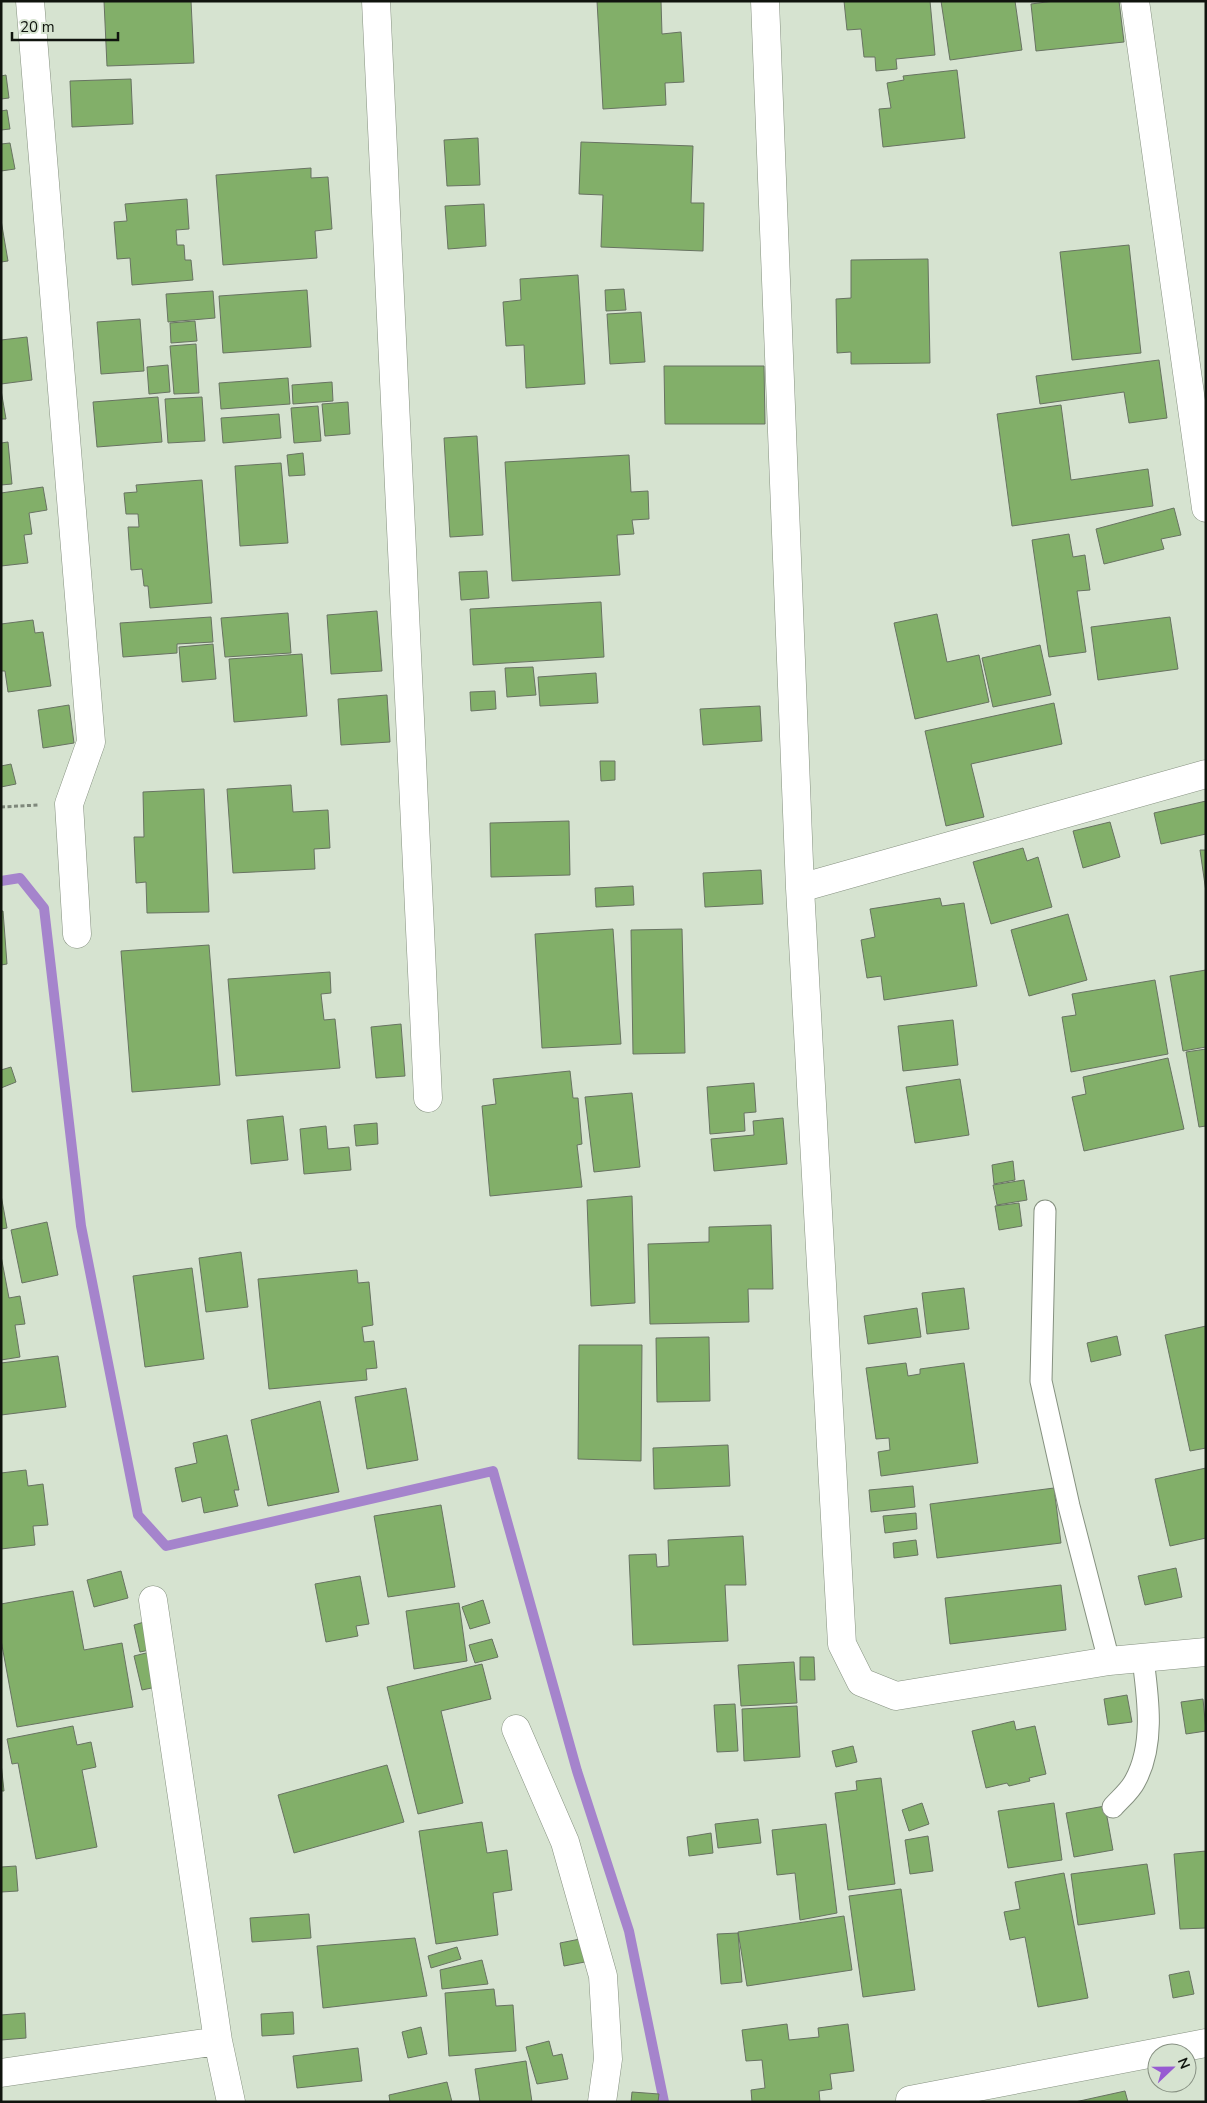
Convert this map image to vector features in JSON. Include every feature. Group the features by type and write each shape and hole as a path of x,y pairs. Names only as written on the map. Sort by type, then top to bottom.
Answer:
{"street":[{"path":"30,1 91,742 69,804 77,934"},
{"path":"376,1 428,1098"},
{"path":"765,1 800,888 842,1644 861,1682 896,1696 1109,1661 1206,1652"},
{"path":"1135,1 1206,508"},
{"path":"800,888 1206,774"},
{"path":"153,1600 218,2040 231,2102"},
{"path":"516,1729 565,1842 603,1976 608,2059 602,2102"},
{"path":"1,2073 218,2040"},
{"path":"910,2102 910,2100 1206,2043"}],"lane":[{"path":"1045,1211 1041,1381 1069,1506 1109,1661"},
{"path":"1112,1807 1135,1783 1143,1764 1148,1710 1143,1659"}],"building":[{"path":"104,1 191,1 194,63 107,66"},
{"path":"597,1 661,1 662,34 681,32 684,82 665,83 666,105 603,109"},
{"path":"844,1 930,1 935,55 896,59 897,69 876,71 875,57 864,57 861,29 847,30"},
{"path":"941,1 1015,1 1022,50 950,60"},
{"path":"1054,1 1119,1 1124,42 1036,51 1031,4"},
{"path":"957,70 965,138 883,147 879,109 891,108 887,83 904,80 903,76"},
{"path":"6,75 9,98 1,99 1,76"},
{"path":"131,79 133,124 72,127 70,81"},
{"path":"7,110 10,129 1,130 1,111"},
{"path":"478,138 480,185 447,186 444,140"},
{"path":"581,142 693,146 691,203 704,203 703,251 601,247 603,195 579,194"},
{"path":"10,143 15,169 1,171 1,144"},
{"path":"311,168 311,178 328,177 332,229 315,231 317,258 223,265 216,175"},
{"path":"187,199 189,229 176,230 177,245 184,245 185,260 191,260 193,280 132,285 130,258 117,259 114,222 127,221 125,204"},
{"path":"484,204 486,246 448,249 445,206"},
{"path":"1,220 8,261 1,262"},
{"path":"1129,245 1141,353 1072,360 1060,252"},
{"path":"928,259 930,363 851,364 851,352 837,353 836,299 851,298 851,260"},
{"path":"578,275 585,384 526,388 524,345 506,346 503,302 521,300 520,279"},
{"path":"624,289 626,310 606,311 605,290"},
{"path":"307,290 311,347 223,353 219,296"},
{"path":"213,291 215,318 168,322 166,294"},
{"path":"641,312 645,362 610,364 607,314"},
{"path":"140,319 144,371 101,374 97,322"},
{"path":"195,321 197,341 171,343 170,323"},
{"path":"27,337 32,380 1,384 1,340"},
{"path":"196,344 199,393 174,394 170,346"},
{"path":"1159,360 1167,418 1129,423 1124,392 1040,404 1036,376"},
{"path":"168,365 170,392 149,394 147,367"},
{"path":"664,366 764,366 765,424 665,424"},
{"path":"288,378 290,404 221,409 219,383"},
{"path":"332,382 333,401 293,404 292,385"},
{"path":"1,390 6,419 1,419"},
{"path":"158,397 162,442 97,447 93,402"},
{"path":"202,397 205,441 168,443 165,399"},
{"path":"348,402 350,434 325,436 322,404"},
{"path":"1061,405 1071,480 1148,469 1153,506 1012,526 997,414"},
{"path":"318,406 321,441 294,443 291,408"},
{"path":"279,414 281,438 223,443 221,418"},
{"path":"477,436 483,535 450,537 444,438"},
{"path":"8,442 12,484 1,485 1,443"},
{"path":"303,453 305,475 289,476 287,455"},
{"path":"629,455 631,492 648,491 649,519 632,520 634,534 617,535 620,575 512,581 505,462"},
{"path":"281,463 288,543 240,546 235,466"},
{"path":"202,480 212,603 150,608 148,586 144,586 142,569 131,570 128,527 139,527 138,514 126,514 124,493 137,492 136,485"},
{"path":"43,487 47,510 29,513 32,534 24,535 28,563 1,566 1,493"},
{"path":"1174,508 1181,535 1161,539 1164,549 1104,564 1096,529"},
{"path":"1069,534 1073,557 1085,555 1090,590 1077,591 1086,652 1049,657 1032,540"},
{"path":"487,571 489,598 461,600 459,572"},
{"path":"601,602 604,657 473,665 470,609"},
{"path":"377,611 382,671 331,674 327,615"},
{"path":"288,613 291,653 225,657 221,618"},
{"path":"937,614 947,662 979,655 989,702 915,719 894,623"},
{"path":"211,617 213,642 177,644 177,653 123,657 120,623"},
{"path":"1170,617 1178,669 1098,680 1091,627"},
{"path":"33,620 35,633 43,632 51,686 8,692 5,671 1,671 1,624"},
{"path":"213,644 216,679 182,682 179,647"},
{"path":"1040,645 1051,695 993,707 982,658"},
{"path":"302,654 307,716 234,722 229,659"},
{"path":"533,667 536,695 507,697 505,668"},
{"path":"596,673 598,703 540,706 538,677"},
{"path":"495,691 496,709 471,711 470,692"},
{"path":"387,695 390,742 341,745 338,699"},
{"path":"1054,703 1062,744 971,764 984,817 946,826 925,731"},
{"path":"69,705 74,743 43,748 38,710"},
{"path":"760,706 762,741 703,745 700,709"},
{"path":"600,761 615,761 615,780 601,781"},
{"path":"11,764 16,784 1,787 1,766"},
{"path":"291,785 293,812 328,810 330,848 314,849 315,869 233,873 227,789"},
{"path":"204,789 209,912 147,913 146,882 136,883 134,837 144,837 143,792"},
{"path":"1206,801 1206,834 1161,844 1154,813"},
{"path":"569,821 570,875 491,877 490,823"},
{"path":"1110,822 1120,857 1083,868 1073,831"},
{"path":"1023,848 1027,861 1038,857 1052,907 991,924 973,862"},
{"path":"1200,850 1206,850 1206,892"},
{"path":"761,870 763,904 705,907 703,873"},
{"path":"633,886 634,905 596,907 595,888"},
{"path":"940,898 942,906 964,903 977,986 884,1000 881,976 867,978 861,940 875,937 870,909"},
{"path":"1,911 3,911 7,964 1,965"},
{"path":"1068,914 1087,980 1029,996 1011,930"},
{"path":"613,929 621,1044 542,1048 535,934"},
{"path":"682,929 685,1053 633,1054 631,930"},
{"path":"209,945 220,1085 132,1092 121,951"},
{"path":"1206,970 1206,1047 1183,1051 1170,976"},
{"path":"330,972 331,993 321,994 324,1020 335,1019 340,1068 236,1076 228,979"},
{"path":"1155,980 1168,1054 1071,1072 1062,1017 1076,1015 1072,994"},
{"path":"953,1020 958,1065 903,1071 898,1026"},
{"path":"401,1024 405,1076 376,1078 371,1027"},
{"path":"1206,1049 1206,1126 1199,1127 1186,1052"},
{"path":"1168,1058 1184,1129 1084,1151 1072,1097 1086,1094 1083,1077"},
{"path":"11,1067 16,1082 1,1088 1,1070"},
{"path":"570,1071 573,1098 578,1098 582,1144 577,1145 582,1187 490,1196 482,1106 496,1104 493,1079"},
{"path":"960,1079 969,1135 915,1143 906,1087"},
{"path":"754,1083 756,1112 744,1113 745,1131 710,1134 707,1087"},
{"path":"632,1093 640,1167 594,1172 585,1097"},
{"path":"283,1116 288,1160 251,1164 247,1120"},
{"path":"783,1118 787,1164 714,1171 711,1139 754,1135 753,1121"},
{"path":"377,1123 378,1144 356,1146 354,1125"},
{"path":"326,1126 328,1149 349,1147 351,1170 304,1174 300,1129"},
{"path":"1013,1161 1015,1180 994,1184 992,1165"},
{"path":"1024,1180 1027,1200 997,1205 993,1185"},
{"path":"1,1195 7,1228 1,1229"},
{"path":"632,1196 635,1303 591,1306 587,1200"},
{"path":"1019,1203 1022,1226 999,1230 995,1206"},
{"path":"47,1222 58,1275 22,1283 11,1230"},
{"path":"771,1225 773,1289 748,1289 749,1322 650,1324 648,1244 709,1242 709,1227"},
{"path":"241,1252 248,1307 206,1312 199,1258"},
{"path":"1,1256 9,1298 20,1296 25,1324 15,1325 20,1357 1,1360"},
{"path":"192,1268 204,1359 145,1367 133,1276"},
{"path":"357,1270 358,1283 369,1282 373,1325 362,1327 364,1342 374,1341 377,1368 366,1369 367,1380 269,1389 258,1279"},
{"path":"964,1288 969,1329 927,1334 922,1293"},
{"path":"917,1308 921,1337 868,1344 864,1316"},
{"path":"1206,1326 1206,1448 1190,1451 1165,1335"},
{"path":"1117,1336 1121,1355 1091,1362 1087,1343"},
{"path":"709,1337 710,1401 657,1402 656,1338"},
{"path":"579,1345 642,1345 641,1461 578,1459"},
{"path":"58,1356 66,1407 1,1415 1,1363"},
{"path":"906,1363 908,1376 920,1374 920,1369 964,1363 978,1463 881,1476 878,1452 890,1450 889,1438 876,1439 866,1368"},
{"path":"406,1388 418,1460 367,1469 355,1397"},
{"path":"320,1401 339,1492 268,1506 251,1420"},
{"path":"227,1435 239,1490 234,1490 238,1506 204,1513 201,1497 182,1502 175,1468 197,1463 193,1443"},
{"path":"728,1445 730,1486 654,1489 653,1448"},
{"path":"1206,1468 1206,1538 1170,1546 1155,1479"},
{"path":"26,1470 28,1486 43,1484 48,1525 33,1526 35,1545 1,1549 1,1473"},
{"path":"913,1486 915,1507 871,1512 869,1490"},
{"path":"1054,1488 1061,1543 937,1558 930,1504"},
{"path":"441,1505 455,1587 388,1597 374,1516"},
{"path":"916,1513 917,1529 885,1533 883,1516"},
{"path":"743,1536 746,1585 725,1585 728,1641 633,1645 629,1555 656,1554 657,1567 669,1566 668,1540"},
{"path":"916,1540 918,1555 894,1558 893,1543"},
{"path":"1176,1568 1182,1597 1145,1605 1138,1576"},
{"path":"121,1571 128,1598 94,1607 87,1580"},
{"path":"360,1576 369,1624 356,1626 358,1636 326,1642 315,1584"},
{"path":"1061,1585 1066,1630 950,1644 945,1598"},
{"path":"73,1591 84,1650 122,1643 133,1707 17,1727 1,1640 1,1604"},
{"path":"483,1600 490,1623 470,1629 462,1607"},
{"path":"459,1603 467,1661 414,1669 406,1611"},
{"path":"154,1619 159,1648 140,1652 134,1625"},
{"path":"492,1639 498,1657 475,1663 469,1645"},
{"path":"154,1651 161,1686 142,1690 134,1656"},
{"path":"800,1657 814,1657 815,1680 800,1680"},
{"path":"794,1662 797,1703 741,1706 738,1665"},
{"path":"482,1664 491,1699 441,1711 463,1803 418,1814 387,1687"},
{"path":"1127,1695 1132,1722 1108,1725 1104,1699"},
{"path":"1203,1699 1206,1731 1186,1734 1181,1702"},
{"path":"735,1704 738,1751 717,1752 714,1705"},
{"path":"797,1706 800,1757 744,1761 742,1709"},
{"path":"1014,1721 1016,1730 1035,1726 1046,1774 1029,1778 1030,1781 1009,1786 1007,1783 986,1788 972,1731"},
{"path":"73,1726 77,1745 91,1742 96,1767 82,1770 97,1847 36,1859 18,1763 12,1764 7,1739"},
{"path":"853,1746 857,1762 836,1767 832,1751"},
{"path":"1,1763 4,1791 1,1791"},
{"path":"387,1765 404,1822 294,1853 278,1795"},
{"path":"881,1778 895,1884 848,1890 835,1793 857,1790 856,1781"},
{"path":"922,1803 929,1824 909,1831 902,1810"},
{"path":"1054,1803 1062,1860 1008,1868 998,1811"},
{"path":"1105,1806 1113,1850 1074,1857 1066,1813"},
{"path":"758,1819 761,1843 718,1848 715,1824"},
{"path":"482,1822 487,1853 507,1850 512,1890 493,1893 498,1935 436,1944 419,1831"},
{"path":"826,1824 837,1913 800,1920 795,1873 777,1875 772,1830"},
{"path":"711,1833 713,1853 689,1856 687,1837"},
{"path":"928,1836 933,1871 910,1874 905,1840"},
{"path":"1206,1851 1206,1928 1180,1929 1174,1854"},
{"path":"1147,1864 1155,1914 1078,1925 1071,1874"},
{"path":"16,1866 18,1891 1,1892 1,1867"},
{"path":"1064,1873 1088,1998 1038,2007 1025,1937 1010,1940 1004,1912 1020,1909 1015,1882"},
{"path":"901,1889 915,1990 863,1997 849,1896"},
{"path":"309,1914 311,1938 252,1942 250,1918"},
{"path":"844,1916 852,1970 747,1986 738,1932"},
{"path":"738,1933 742,1982 721,1984 717,1934"},
{"path":"415,1938 427,1996 323,2008 317,1946"},
{"path":"585,1938 590,1961 564,1966 560,1943"},
{"path":"457,1947 461,1959 431,1968 428,1956"},
{"path":"482,1960 488,1984 442,1989 440,1970"},
{"path":"1189,1971 1194,1994 1173,1998 1169,1975"},
{"path":"494,1989 496,2006 513,2005 516,2051 449,2056 445,1993"},
{"path":"293,2012 294,2034 262,2036 261,2014"},
{"path":"25,2013 26,2038 1,2040 1,2015"},
{"path":"787,2024 789,2040 819,2037 818,2028 848,2024 854,2071 830,2074 832,2089 819,2091 820,2102 752,2102 751,2090 765,2088 762,2060 746,2061 742,2030"},
{"path":"421,2027 427,2054 408,2058 402,2032"},
{"path":"549,2041 553,2056 562,2054 568,2079 537,2084 526,2047"},
{"path":"358,2048 362,2081 297,2088 293,2056"},
{"path":"526,2061 532,2102 480,2102 475,2069"},
{"path":"447,2082 452,2102 390,2102 389,2095"},
{"path":"1125,2091 1128,2102 1075,2102"},
{"path":"632,2092 659,2094 658,2102 631,2102"}],"waterway":[{"path":"1,881 20,878 44,908 81,1226 138,1515 166,1546 493,1471 577,1771 629,1931 664,2102"}]}
